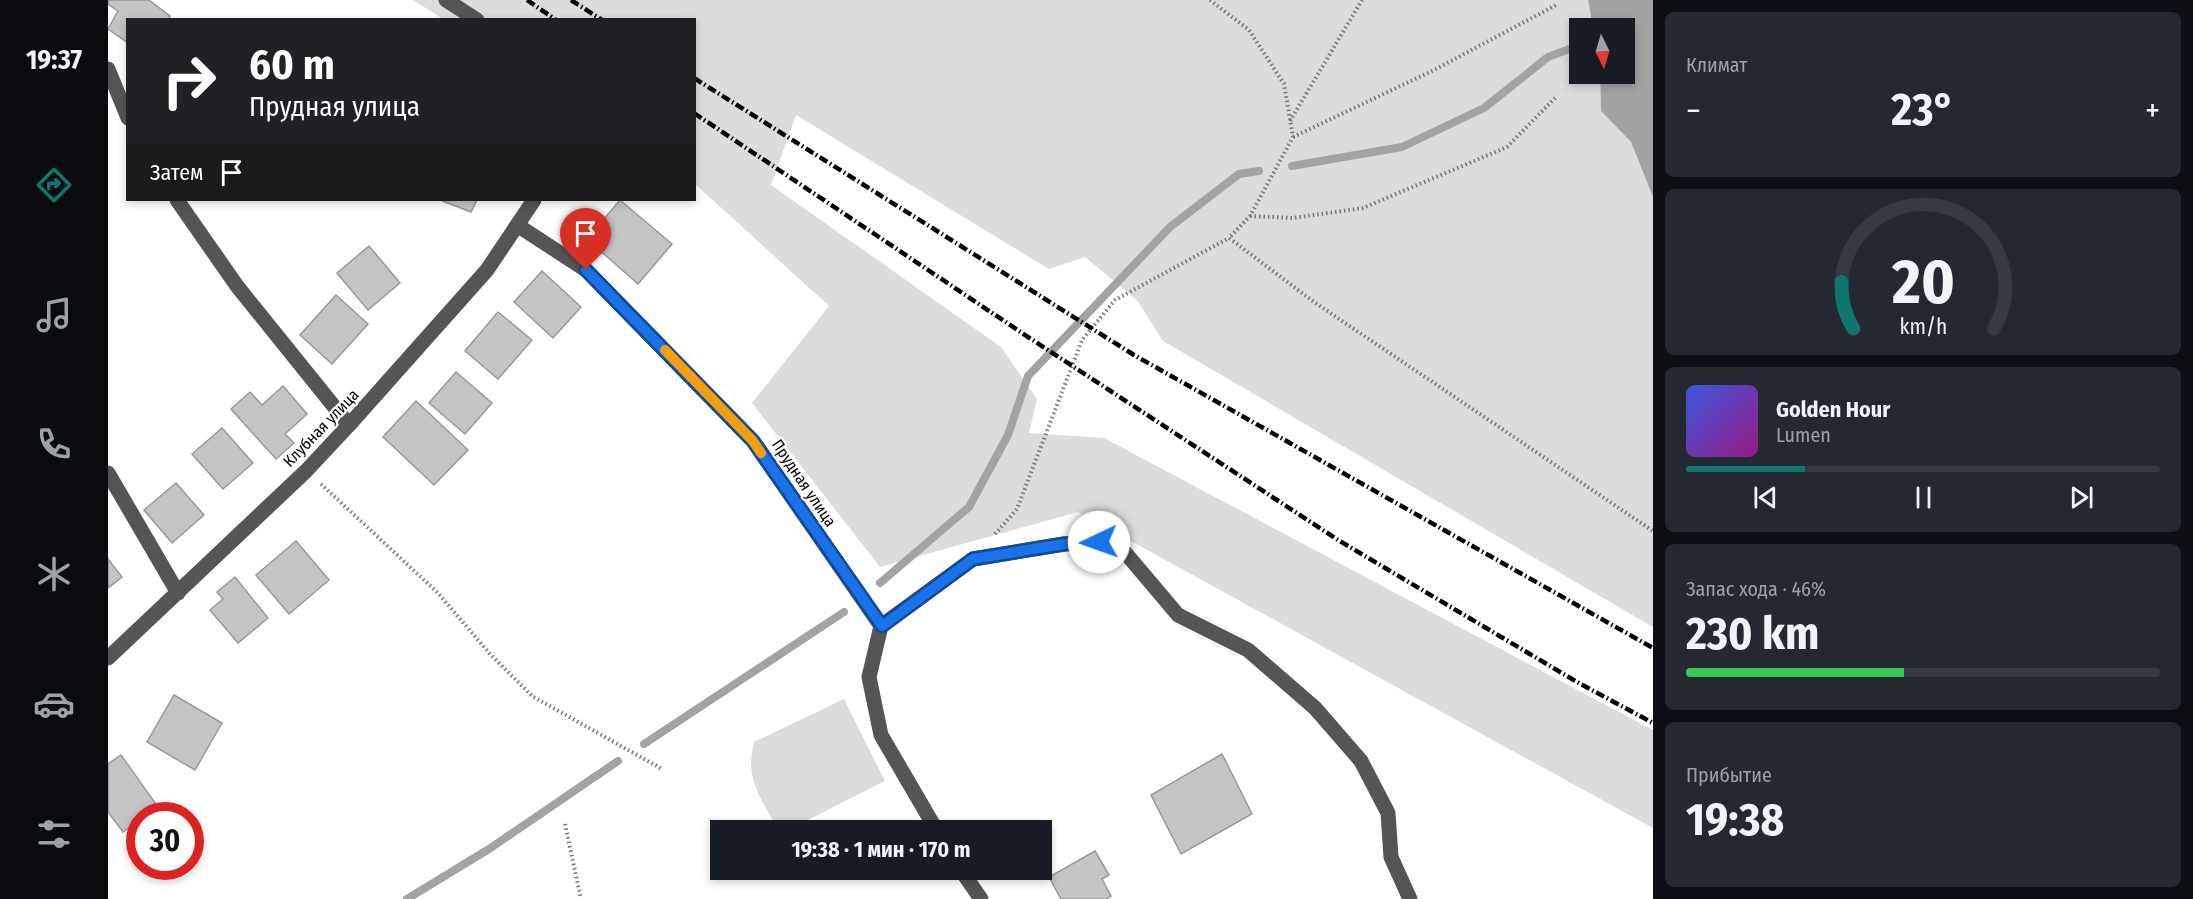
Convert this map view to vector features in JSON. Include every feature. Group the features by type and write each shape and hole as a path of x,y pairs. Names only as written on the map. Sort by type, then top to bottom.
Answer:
{"street":[{"path":"446,0 474,18"},
{"path":"108,69 126,113"},
{"path":"178,201 237,286 349,425"},
{"name":"Клубная улица","path":"108,658 306,471 349,425 487,270 533,201"},
{"name":"Прудная улица","path":"517,225 586,270 753,441 882,626"},
{"path":"108,473 178,593"},
{"path":"931,820 881,735 869,677 882,626 973,559 1099,542 1123,550 1178,615 1248,650 1314,708 1361,761 1388,813 1391,857 1410,899"},
{"path":"968,880 981,899"}],"path":[{"path":"1210,0 1249,30 1284,84 1293,137"},
{"path":"1290,121 1362,0"},
{"path":"973,559 1017,509 1082,340 1115,300 1229,238 1250,216 1293,137 1434,70 1558,4"},
{"path":"1250,216 1293,218 1363,208 1507,147 1556,97"},
{"path":"1229,238 1314,302 1653,531"},
{"path":"306,471 438,593 490,654 532,696 662,770"},
{"path":"566,824 581,899"}],"shaded area":[{"path":"413,0 1588,0 1591,18 1569,18 1569,84 1600,84 1601,111 1631,142 1653,197 1653,627 1163,341 1137,300 1085,257 1049,269 796,115 771,185 1001,347 1037,399 1029,433 1104,438 1653,730 1653,828 1078,512 880,567 752,403 829,306 696,185 696,18 441,18"},
{"path":"1588,0 1653,0 1653,197 1631,142 1601,111 1600,84 1635,84 1635,18 1591,18"},
{"path":"844,699 885,781 808,820 773,820 756,789 753,778 751,767 754,742"}],"building":[{"path":"108,0 149,0 170,16 169,18 126,18 126,42 108,29 118,11 108,4"},
{"path":"443,201 476,201 471,212"},
{"path":"621,201 672,244 638,284 587,239"},
{"path":"369,246 400,283 368,310 337,273"},
{"path":"542,271 581,307 553,338 514,302"},
{"path":"336,295 368,324 332,364 300,335"},
{"path":"498,312 532,340 498,379 465,351"},
{"path":"456,372 492,403 465,434 429,403"},
{"path":"283,386 307,414 285,434 294,443 276,459 231,409 250,392 262,405"},
{"path":"416,401 468,450 434,485 383,437"},
{"path":"222,428 253,463 223,489 192,454"},
{"path":"176,483 204,515 172,543 144,510"},
{"path":"296,541 329,580 289,614 256,575"},
{"path":"108,559 122,577 108,588"},
{"path":"235,577 268,618 238,643 210,610 223,599 217,592"},
{"path":"174,695 222,723 195,770 147,742"},
{"path":"1222,754 1252,814 1181,854 1151,795"},
{"path":"121,755 154,802 126,802 126,830 123,832 108,812 108,764"},
{"path":"1095,851 1109,875 1102,879 1111,896 1106,899 1061,899 1051,880 1052,875"}],"waterway":[{"path":"1292,166 1402,147 1484,108 1548,57 1569,49"},
{"path":"880,583 969,507 1008,435 1028,376 1170,227 1239,174 1259,171"},
{"path":"644,744 844,612"},
{"path":"407,899 489,849 618,761"}],"railway":[{"path":"527,0 553,18"},
{"path":"571,0 599,18"},
{"path":"696,79 1134,355 1653,648"},
{"path":"696,114 1022,333 1338,540 1577,682 1653,723"}],"slow traffic":[{"path":"665,350 753,441 761,453"}],"route":[{"path":"586,270 753,441 882,626 973,559 1064,544 1099,542"}]}
